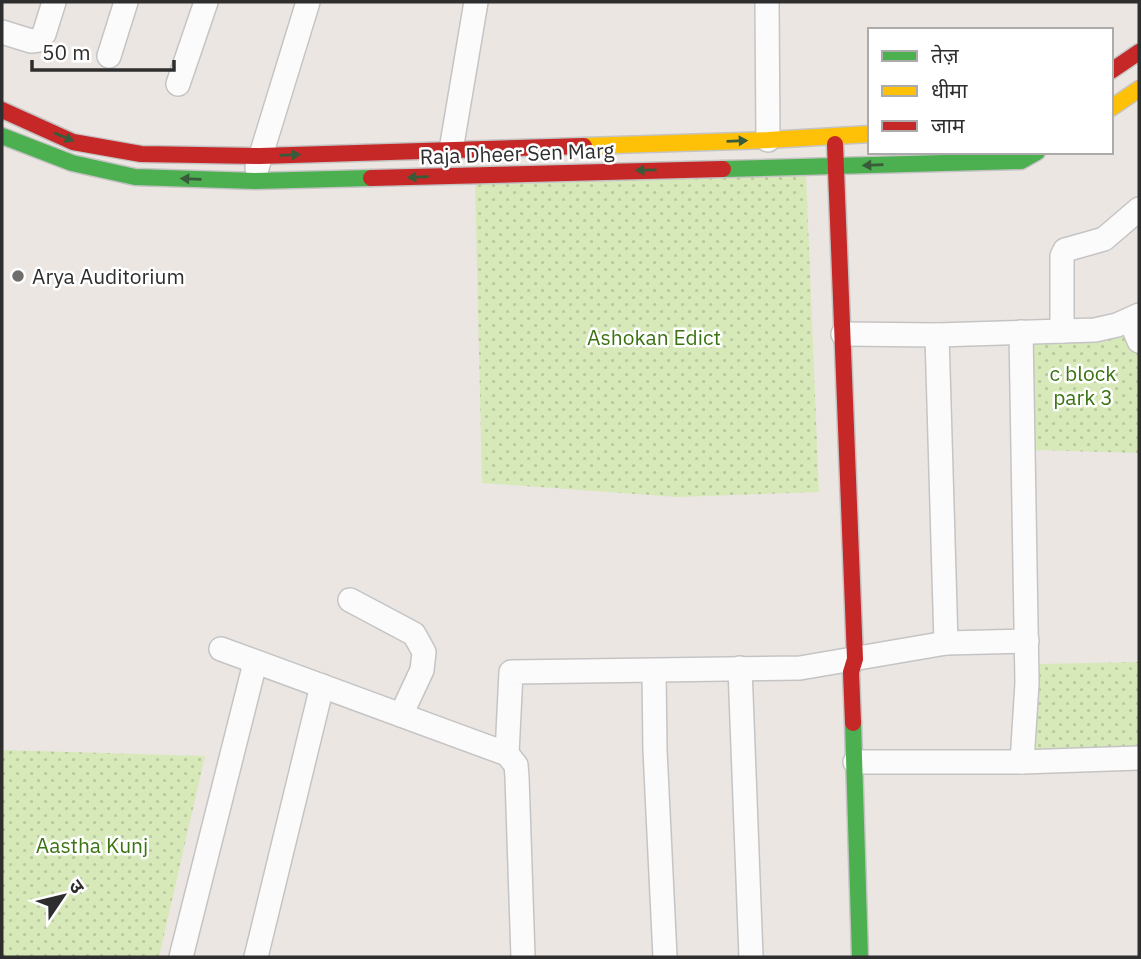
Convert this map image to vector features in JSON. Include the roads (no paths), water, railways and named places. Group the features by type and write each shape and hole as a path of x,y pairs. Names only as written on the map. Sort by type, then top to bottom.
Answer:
{"street":[{"path":"2,32 30,41 39,40 44,34 54,2"},
{"path":"109,57 126,2"},
{"path":"178,84 205,2"},
{"path":"255,181 260,156 308,2"},
{"path":"451,150 476,2"},
{"path":"767,2 768,140"},
{"path":"1113,70 1139,52"},
{"path":"1113,107 1139,89"},
{"name":"Raja Dheer Sen Marg","path":"2,110 74,142 141,154 260,156 768,140 868,134"},
{"name":"Raja Dheer Sen Marg","path":"2,136 72,163 135,177 255,181 1021,161 1033,154"},
{"path":"834,136 855,659 851,672 860,957"},
{"path":"1062,331 1062,256 1065,250 1104,239 1139,209"},
{"path":"843,334 937,335 1095,330 1117,326 1135,317 1139,341"},
{"path":"1021,331 1027,641 1022,762"},
{"path":"937,335 946,643"},
{"path":"350,600 414,634 424,652 422,670 401,715"},
{"path":"507,754 511,672 800,668 946,643 1027,641"},
{"path":"221,649 507,754 516,765 517,777 523,957"},
{"path":"181,957 254,663"},
{"path":"740,668 751,957"},
{"path":"654,672 655,764 665,957"},
{"path":"256,957 322,686"},
{"path":"855,762 1022,762 1139,758"}],"place":[{"name":"Arya Auditorium","path":"18,276"}],"park label":[{"name":"Ashokan Edict","path":"654,337"},
{"name":"c block park 3","path":"1083,385"},
{"name":"Aastha Kunj","path":"92,845"}]}
